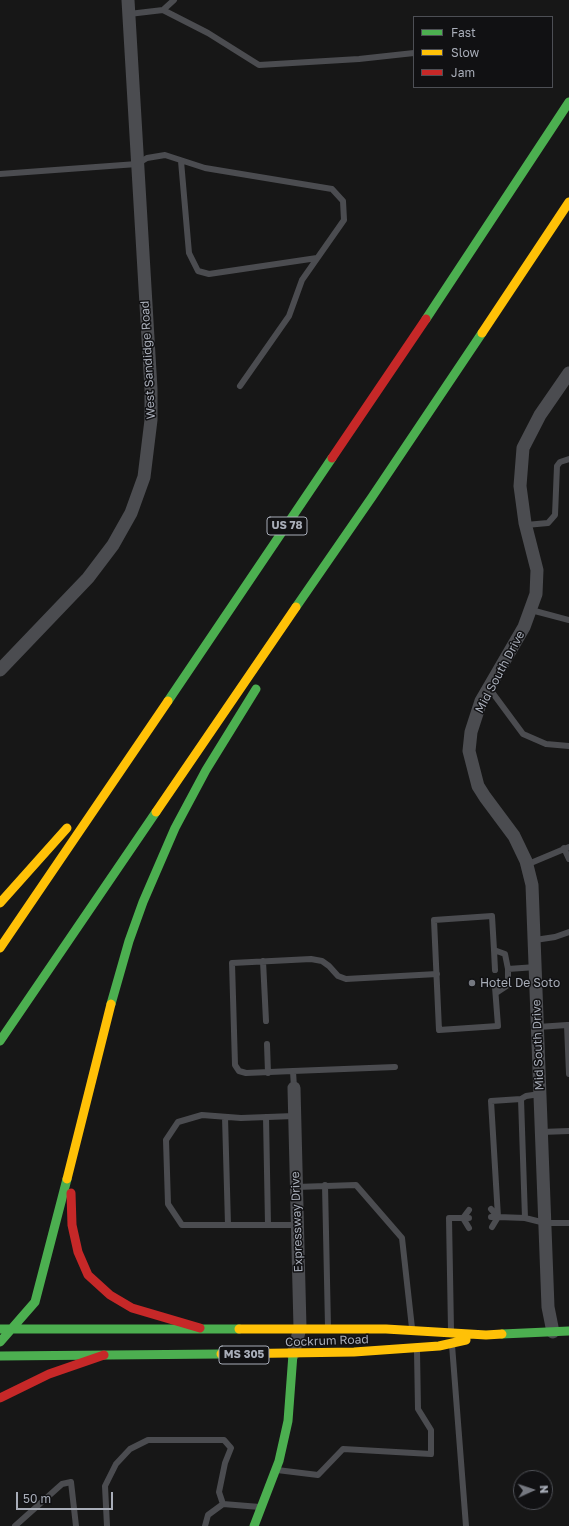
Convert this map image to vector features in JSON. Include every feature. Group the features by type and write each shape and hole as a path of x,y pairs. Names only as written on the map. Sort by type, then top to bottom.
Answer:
{"main road":[{"name":"US 78","path":"0,948 411,342 569,102"},
{"path":"0,1040 372,497 569,202"},
{"path":"300,617 342,539"},
{"path":"0,1342 35,1302 114,992 143,902 175,828 206,770 259,684"},
{"path":"89,801 133,754"},
{"path":"0,903 46,853 75,818"},
{"path":"70,1168 72,1225 78,1252 88,1275 110,1295 132,1308 200,1328"},
{"name":"Cockrum Road","path":"0,1329 328,1328 415,1339 439,1346 486,1335"},
{"name":"Cockrum Road","path":"0,1356 104,1354 293,1354 415,1339 451,1333 486,1335 569,1331"},
{"path":"0,1398 49,1374 104,1354"},
{"path":"254,1526 276,1470 288,1421 293,1354"}],"street":[{"name":"West Sandidge Road","path":"0,670 88,578 113,545 131,513 144,477 151,420 151,389 128,0"},
{"name":"Mid South Drive","path":"553,1332 548,1307 534,902 526,864 514,836 478,786 470,759 471,732 481,701 524,627 536,594 538,580 526,525 520,486 522,448 540,415 569,373"},
{"name":"Expressway Drive","path":"293,1354 300,1328 294,1088"}],"lane":[{"path":"163,10 174,0"},
{"path":"129,14 163,10 208,33 259,65 359,59 413,53"},
{"path":"0,174 137,164 147,158 165,155 205,168 332,189 343,202 344,220 302,280 289,316 240,386"},
{"path":"181,161 189,253 198,271 209,274 317,258"},
{"path":"526,525 548,523 555,516 556,466 560,462 569,459"},
{"path":"531,610 569,620"},
{"path":"489,688 523,734 546,744 569,746"},
{"path":"526,864 567,848 569,859"},
{"path":"494,950 505,954 508,969 508,985 496,990 498,1026 439,1030 434,920 492,916 495,970"},
{"path":"535,940 555,937 569,932"},
{"path":"395,1067 268,1073 246,1073 239,1071 235,1065 234,1056 232,963 311,959 322,961 338,976 346,979 437,974"},
{"path":"263,961 266,1021"},
{"path":"508,969 536,967"},
{"path":"538,1027 568,1025 569,1074"},
{"path":"267,1044 268,1073"},
{"path":"293,1071 294,1088"},
{"path":"492,1227 495,1217 492,1100 521,1099 526,1096 540,1094"},
{"path":"521,1099 525,1218"},
{"path":"294,1116 225,1117 202,1115 178,1122 166,1140 168,1204 182,1225 297,1225"},
{"path":"225,1117 228,1225"},
{"path":"266,1117 268,1225"},
{"path":"541,1132 569,1131"},
{"path":"325,1185 328,1328"},
{"path":"276,1470 318,1475 343,1450 431,1454 431,1430 418,1409 415,1339 402,1238 356,1185 296,1187"},
{"path":"491,1209 495,1217"},
{"path":"469,1210 466,1218 469,1228"},
{"path":"495,1217 525,1218 545,1223 569,1223"},
{"path":"451,1333 449,1218 466,1218"},
{"path":"452,1343 466,1526"},
{"path":"107,1526 105,1486 116,1464 130,1449 148,1440 224,1440 231,1448 225,1463 219,1492 223,1504"},
{"path":"15,1526 62,1484 71,1482 76,1526"},
{"path":"205,1526 208,1515 223,1504 261,1508"}],"traffic: fast":[{"path":"426,319 569,102"},
{"path":"296,607 482,333"},
{"path":"168,701 332,458"},
{"path":"111,1004 129,941 143,902 175,828 206,770 256,689"},
{"path":"0,1041 156,812"},
{"path":"0,1342 35,1302 67,1179"},
{"path":"0,1329 239,1329"},
{"path":"502,1334 569,1331"},
{"path":"0,1356 221,1354"},
{"path":"254,1526 279,1461 288,1421 293,1354"}],"traffic: slow":[{"path":"482,333 569,202"},
{"path":"156,812 296,607"},
{"path":"0,948 168,701"},
{"path":"0,903 67,828"},
{"path":"67,1179 111,1004"},
{"path":"239,1329 386,1329 486,1335 502,1334"},
{"path":"221,1354 354,1352 439,1346 466,1340"}],"traffic: jam":[{"path":"332,458 426,319"},
{"path":"71,1193 72,1225 78,1252 88,1275 110,1295 132,1308 200,1328"},
{"path":"0,1398 49,1374 104,1355"}],"place":[{"name":"Hotel De Soto","path":"472,983"}]}
